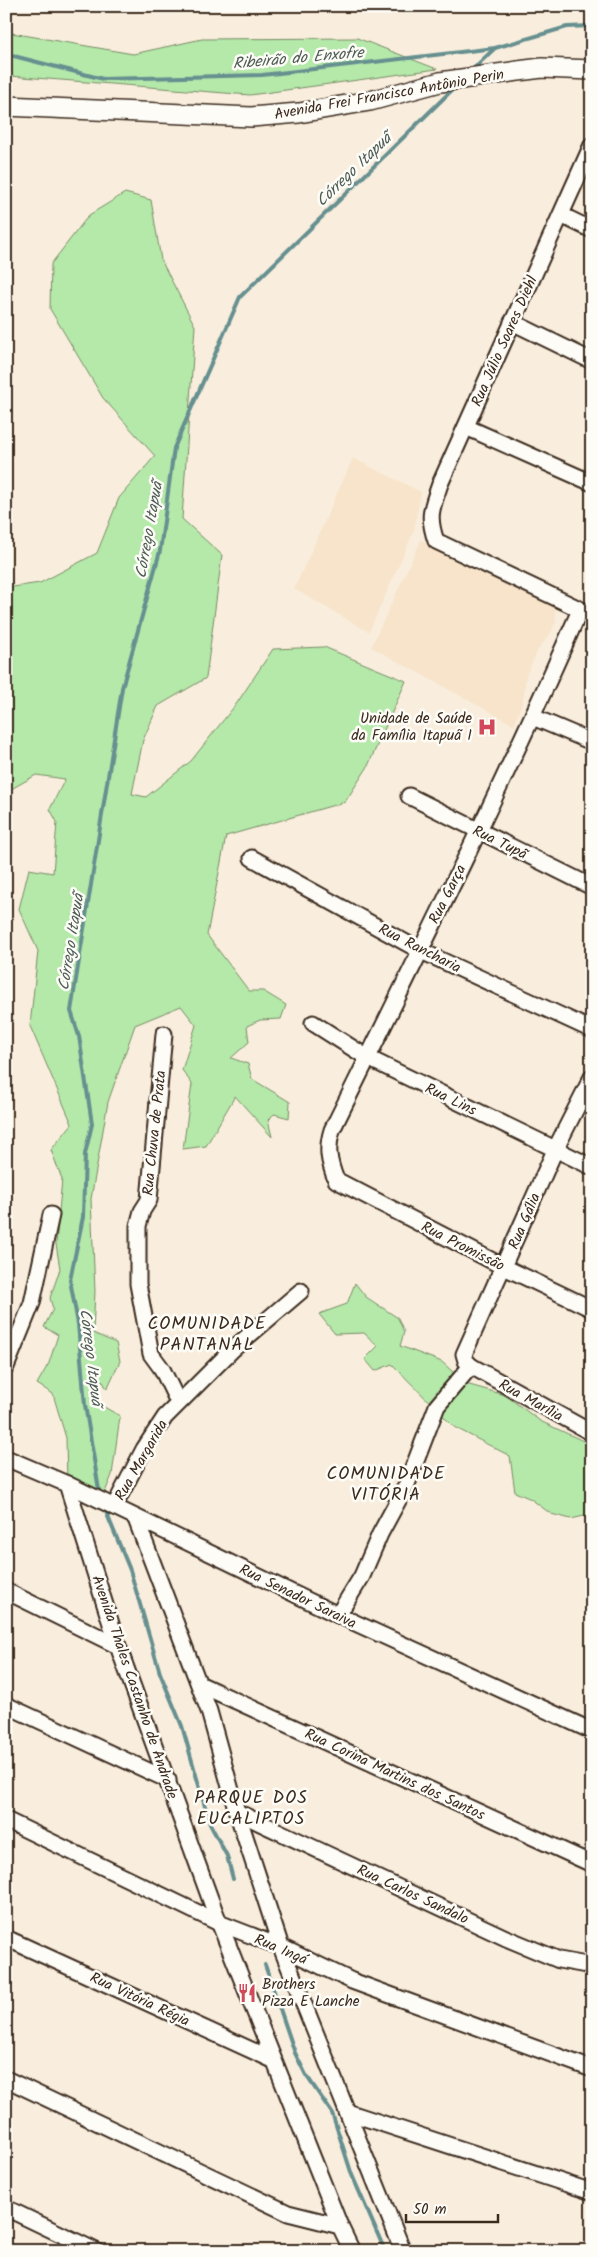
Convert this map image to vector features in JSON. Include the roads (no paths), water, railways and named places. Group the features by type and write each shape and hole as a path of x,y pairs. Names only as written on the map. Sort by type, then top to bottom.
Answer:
{"street":[{"name":"Avenida Frei Francisco Antônio Perin","path":"6,106 259,116 299,113 370,101 450,80 542,68 592,70"},
{"name":"Rua Júlio Soares Diehl","path":"586,613 436,541 430,522 440,484 592,145"},
{"path":"561,215 592,230"},
{"path":"512,322 592,361"},
{"path":"466,427 592,483"},
{"name":"Rua Garça","path":"336,1180 328,1156 328,1142 332,1130 586,613"},
{"path":"534,717 592,742"},
{"name":"Rua Tupã","path":"409,796 592,887"},
{"name":"Rua Rancharia","path":"252,858 419,950 592,1030"},
{"name":"Rua Lins","path":"313,1023 368,1058 592,1167"},
{"name":"Rua Chuva de Prata","path":"164,1034 149,1200 142,1211 138,1226 138,1284 151,1354 162,1369 178,1402"},
{"name":"Rua Gália","path":"470,1366 464,1354 555,1150 592,1077"},
{"name":"Rua Promissão","path":"336,1180 504,1267 592,1309"},
{"path":"6,1368 32,1303 51,1215"},
{"name":"Rua Margarida","path":"114,1507 144,1449 165,1417 233,1349 301,1290"},
{"path":"338,1615 362,1576 380,1534 407,1484 437,1406 470,1366"},
{"name":"Rua Marília","path":"470,1366 592,1433"},
{"name":"Rua Senador Saraiva","path":"6,1458 67,1484 338,1615 590,1724"},
{"name":"Avenida Thales Castanho de Andrade","path":"67,1484 118,1646 219,1924 340,2226 352,2251"},
{"path":"136,1519 199,1684 237,1812 281,1947 403,2251"},
{"path":"6,1591 118,1646"},
{"name":"Rua Corina Martins dos Santos","path":"199,1684 592,1864"},
{"path":"6,1705 168,1780"},
{"name":"Rua Carlos Sandalo","path":"237,1812 506,1938 559,1960 592,1966"},
{"name":"Rua Ingá","path":"6,1820 219,1924 281,1947 352,1980 592,2069"},
{"name":"Rua Vitória Régia","path":"6,1938 273,2060"},
{"path":"6,2079 288,2213 340,2226"},
{"path":"347,2112 592,2192"},
{"path":"6,2208 96,2251"}],"waterway":[{"name":"Ribeirão do Enxofre","path":"6,54 103,79 262,75 495,48 567,27 592,26"},
{"name":"Córrego Itapuã","path":"475,67 495,48"},
{"name":"Córrego Itapuã","path":"100,1496 85,1405 78,1324 70,1280 83,1217 85,1154 92,1124 79,1036 71,1011 122,688 160,551 174,448 240,297 452,90"},
{"name":"Córrego Itapuã","path":"104,1507 130,1570 160,1673 182,1726 210,1824 227,1856 233,1879"},
{"path":"265,1965 295,2053 306,2075 332,2113 352,2175 385,2251"}],"place":[{"name":"Unidade de Saúde da Família Itapuã I","path":"487,727"},
{"name":"Brothers Pizza E Lanche","path":"247,1993"}],"district":[{"name":"COMUNIDADE PANTANAL","path":"207,1334"},
{"name":"COMUNIDADE VITÓRIA","path":"386,1484"},
{"name":"PARQUE DOS EUCALIPTOS","path":"251,1807"}]}
